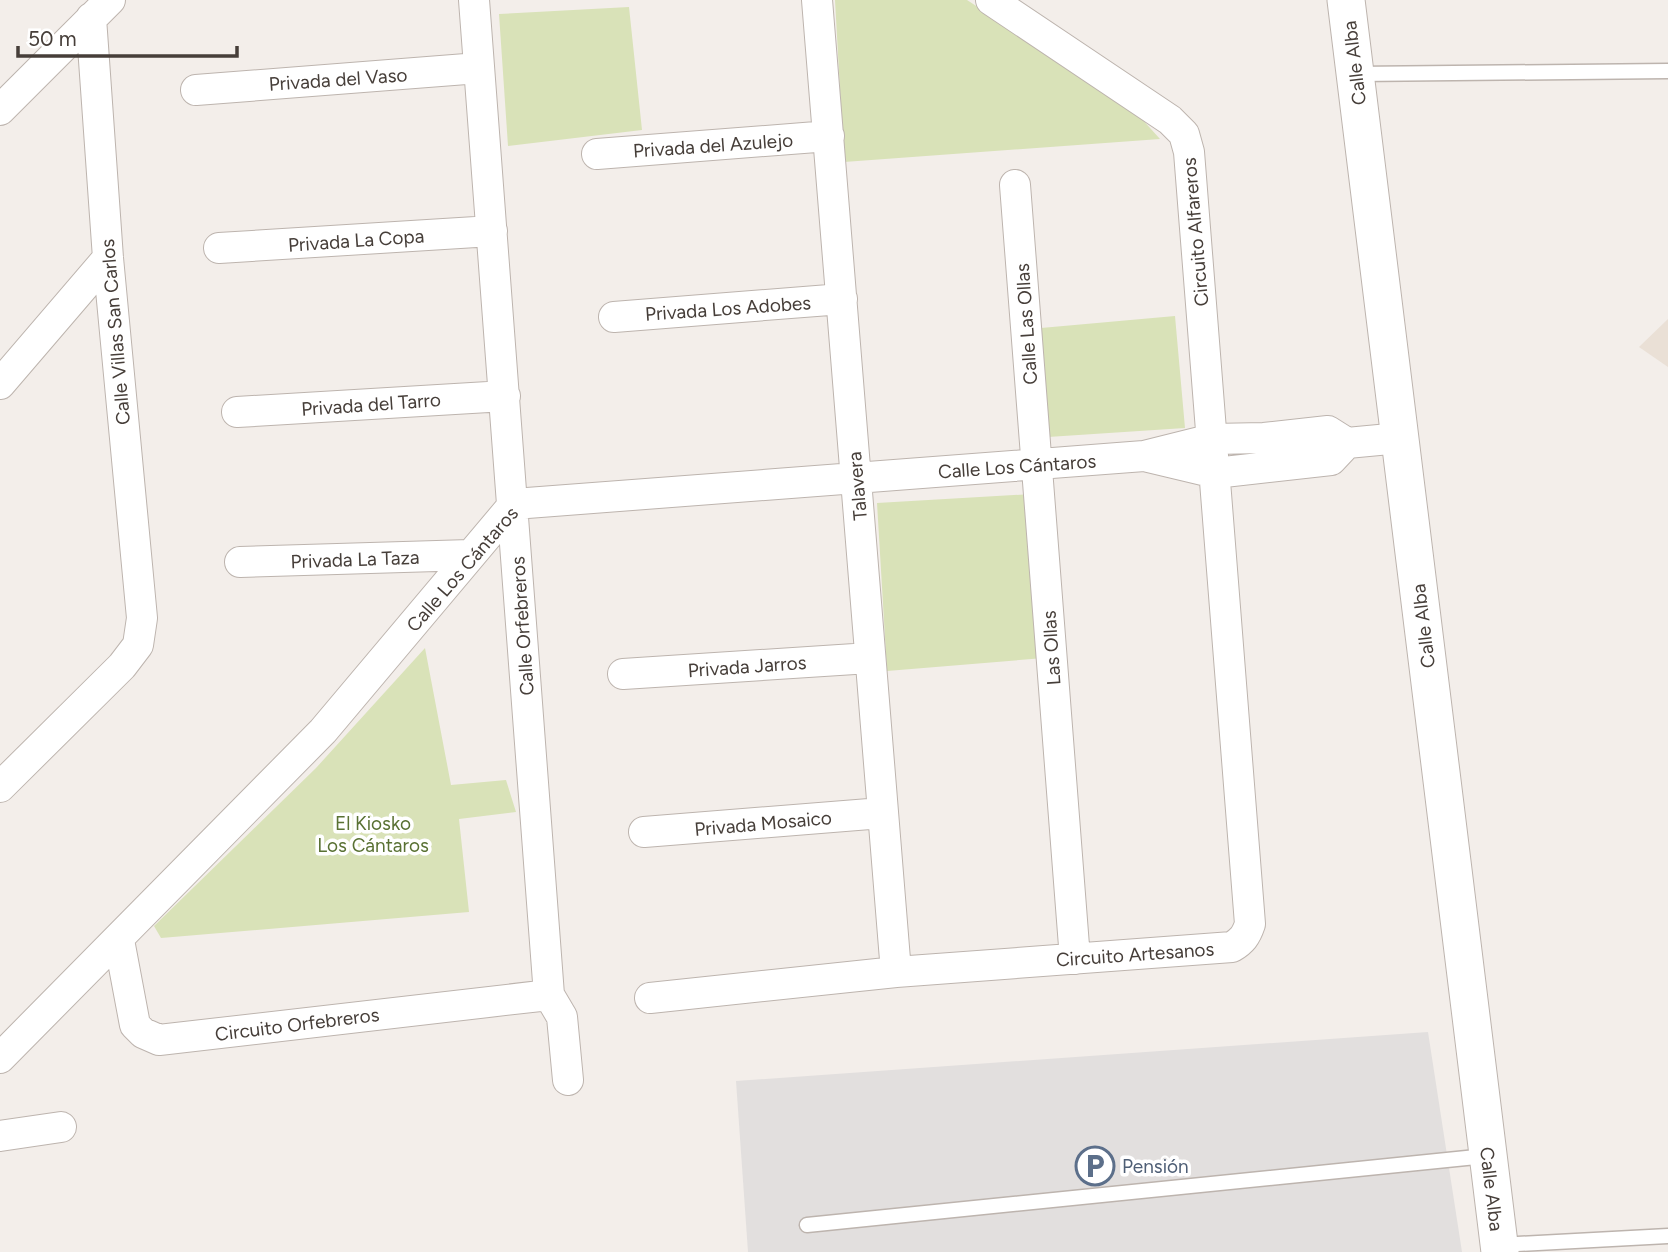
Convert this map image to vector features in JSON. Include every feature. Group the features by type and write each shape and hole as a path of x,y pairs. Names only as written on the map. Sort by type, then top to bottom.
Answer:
{"street":[{"name":"Calle Orfebreros","path":"474,0 549,995 562,1017 568,1080"},
{"name":"Talavera","path":"817,0 896,972"},
{"name":"Circuito Alfareros","path":"991,0 1160,113 1184,134 1189,152 1212,439"},
{"name":"Calle Alba","path":"1346,0 1499,1248"},
{"path":"0,110 100,9"},
{"name":"Calle Villas San Carlos","path":"0,787 122,666 138,645 142,618 108,258 100,9"},
{"name":"Privada del Vaso","path":"197,90 480,68"},
{"name":"Privada del Azulejo","path":"597,154 829,136"},
{"name":"Calle Las Ollas","path":"1015,185 1037,464"},
{"name":"Privada La Copa","path":"219,248 492,231"},
{"path":"4,371 108,258"},
{"name":"Privada Los Adobes","path":"614,317 842,299"},
{"name":"Privada del Tarro","path":"237,412 505,396"},
{"name":"Calle Los Cántaros","path":"0,1058 323,731 514,504 1144,456 1212,439 1264,438 1328,431 1347,443 1400,438"},
{"name":"Circuito Artesanos","path":"650,998 896,972 1232,947 1244,939 1250,924 1212,439"},
{"name":"Calle Los Cántaros","path":"1144,456 1215,473 1331,460 1347,443"},
{"name":"Las Ollas","path":"1037,464 1075,959"},
{"name":"Privada La Taza","path":"240,562 470,555"},
{"name":"Privada Jarros","path":"624,674 870,658"},
{"name":"Privada Mosaico","path":"644,832 883,813"},
{"name":"Circuito Orfebreros","path":"119,940 135,1025 150,1038 159,1040 549,995"},
{"path":"0,1136 61,1127"}],"lane":[{"path":"1356,74 1668,71"},
{"path":"807,1226 1488,1156"},
{"path":"1499,1248 1668,1236"}],"shaded area":[{"path":"1668,319 1668,367 1639,347"},
{"name":"Pensión","path":"1428,1032 1462,1252 748,1252 736,1081"}],"green space":[{"path":"835,0 967,0 1107,91 1141,118 1160,139 844,162"},
{"path":"629,7 642,130 508,146 499,14"},
{"path":"1175,316 1185,428 1048,437 1041,328"},
{"path":"1033,494 1044,658 887,671 877,503"},
{"name":"El Kiosko Los Cántaros","path":"425,648 451,785 506,780 516,812 459,819 469,912 161,938 154,926 316,768"}],"place":[{"name":"Pensión","path":"1095,1166"}]}
